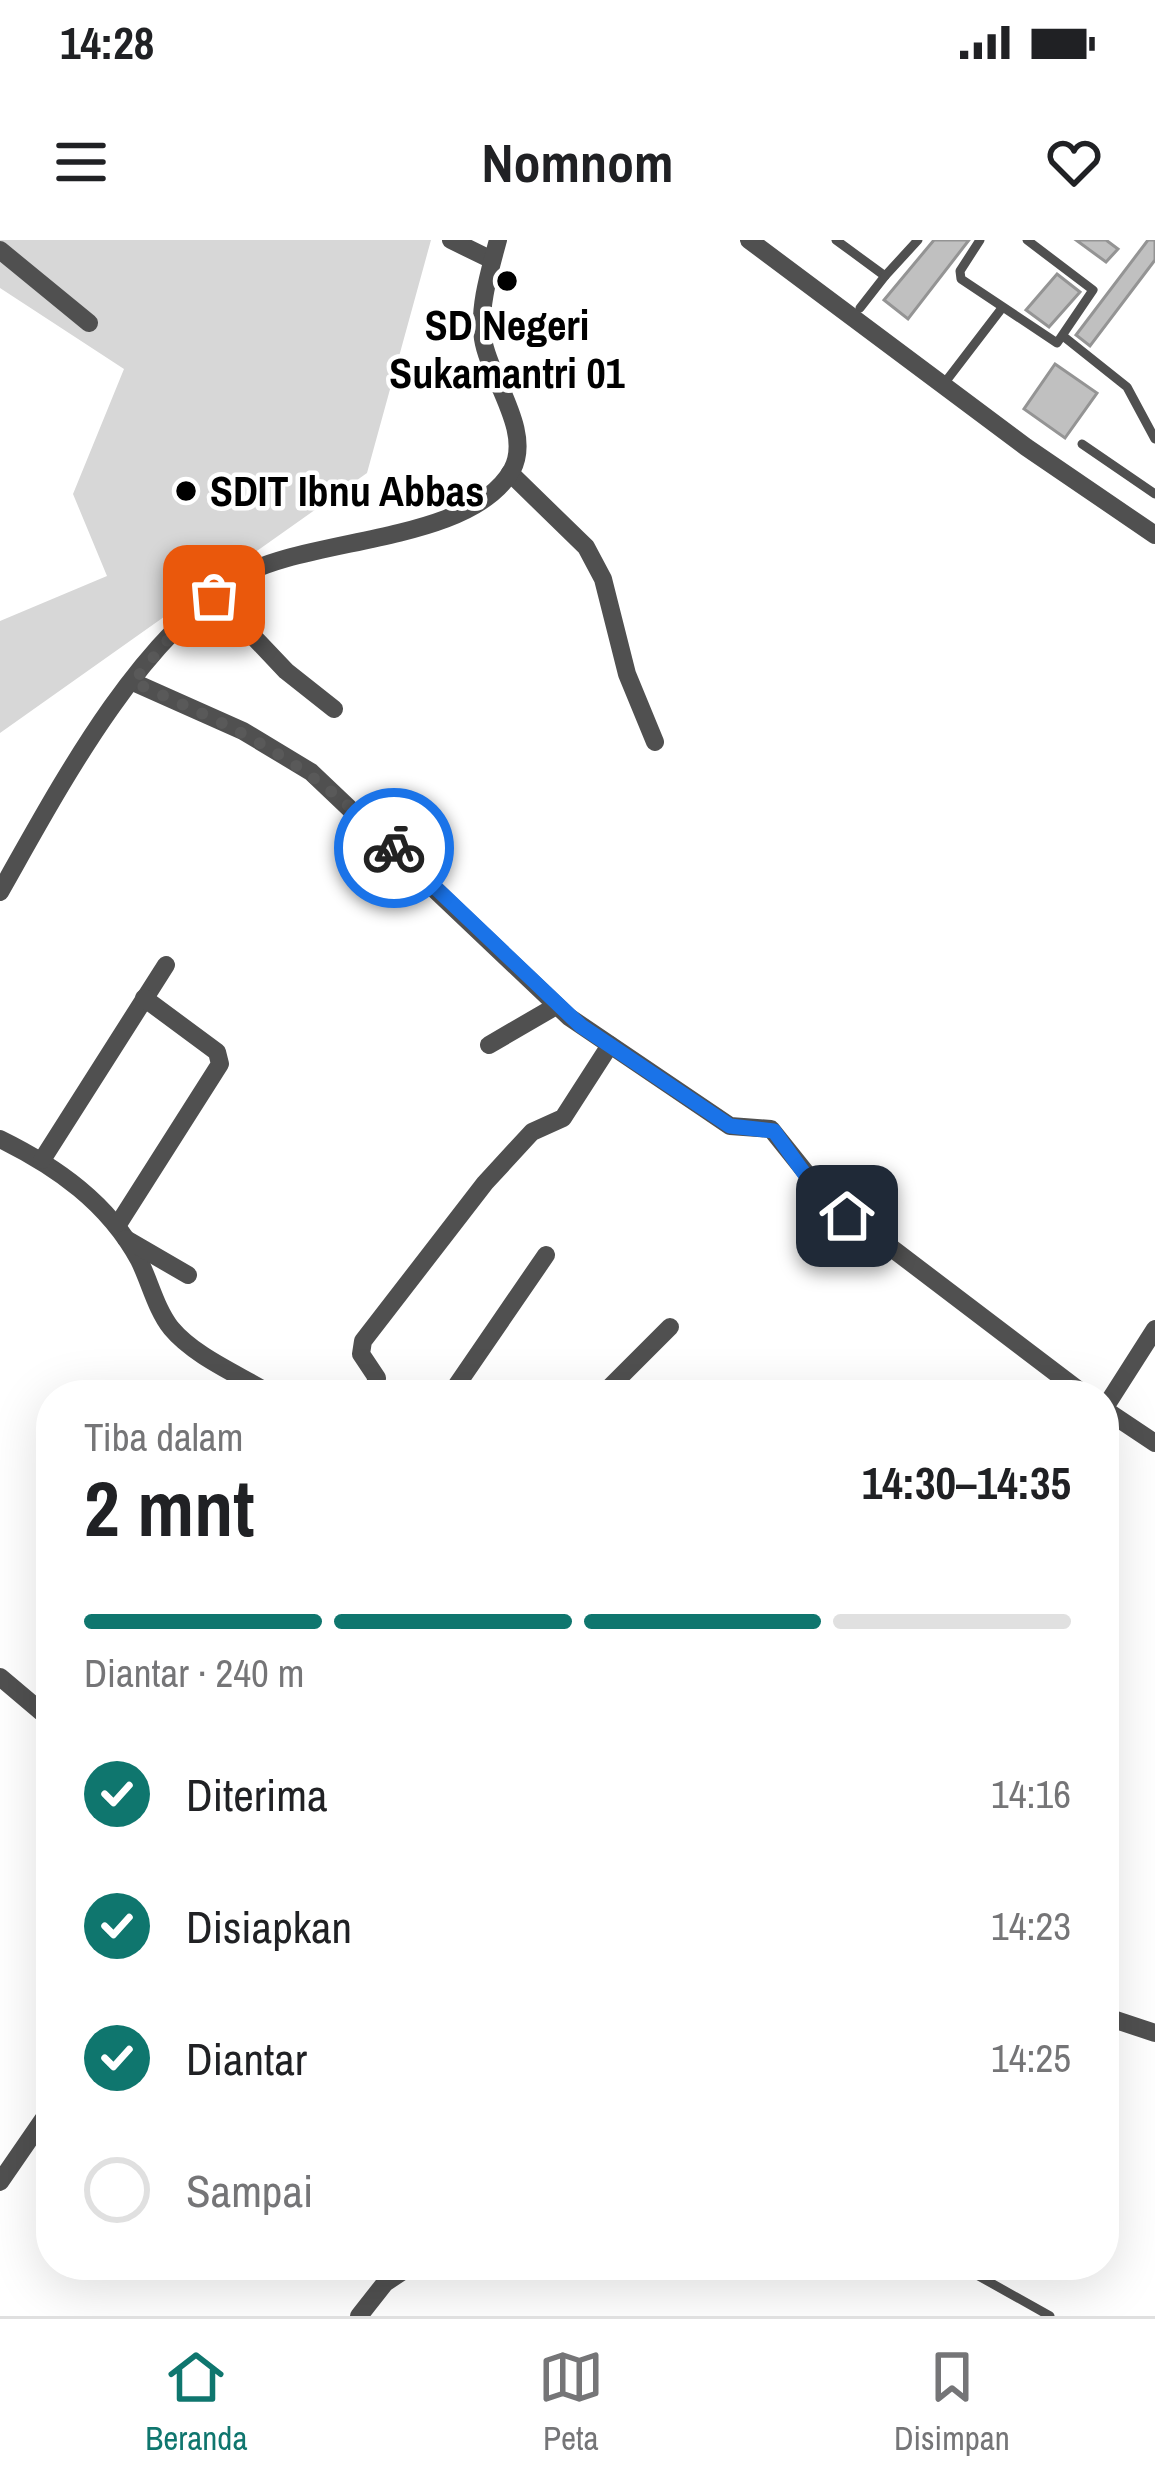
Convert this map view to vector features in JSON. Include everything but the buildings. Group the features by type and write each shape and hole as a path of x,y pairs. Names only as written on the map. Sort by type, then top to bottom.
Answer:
{"street":[{"path":"451,240 492,260"},
{"path":"0,892 53,799 133,682 167,639 214,596 273,560 424,526 480,499 511,473 516,437 482,333 498,240"},
{"path":"748,240 1155,535"},
{"path":"0,250 89,323"},
{"path":"511,473 562,519 595,563 627,674 655,742"},
{"path":"214,596 286,670 334,709"},
{"path":"133,682 243,730 311,772 556,1006 730,1126 774,1131 826,1198 1065,1380"},
{"path":"42,1160 166,965"},
{"path":"121,1232 220,1060 217,1052 144,998"},
{"path":"489,1045 556,1006"},
{"path":"376,1380 361,1354 363,1341 485,1183 532,1132 563,1118 610,1046"},
{"path":"0,1139 42,1160 87,1194 121,1232 169,1326 250,1380"},
{"path":"121,1232 188,1275"},
{"path":"460,1380 546,1256"},
{"path":"618,1380 670,1328"},
{"path":"1119,1385 1155,1329"},
{"path":"1119,1419 1155,1443"},
{"path":"0,1677 36,1707"},
{"path":"1119,2021 1155,2032"},
{"path":"0,2182 36,2130"},
{"path":"358,2316 388,2280"}],"lane":[{"path":"836,240 885,276"},
{"path":"860,308 918,240"},
{"path":"980,240 959,278 1050,342 1063,337 1093,290 1027,240"},
{"path":"943,385 1002,308"},
{"path":"1063,337 1127,387 1155,439"},
{"path":"1082,444 1155,494"},
{"path":"986,2280 1050,2316"}],"shaded area":[{"path":"0,240 431,240 367,473 0,733 0,621 107,576 73,494 124,369 0,288"}],"way so far":[{"path":"214,596 157,650 133,682 278,749 338,793 394,848"}],"place":[{"name":"SD Negeri Sukamantri 01","path":"507,281"},
{"name":"SDIT Ibnu Abbas","path":"186,491"}],"route":[{"path":"394,848 569,1017 730,1126 774,1131 811,1183 847,1216"}]}
